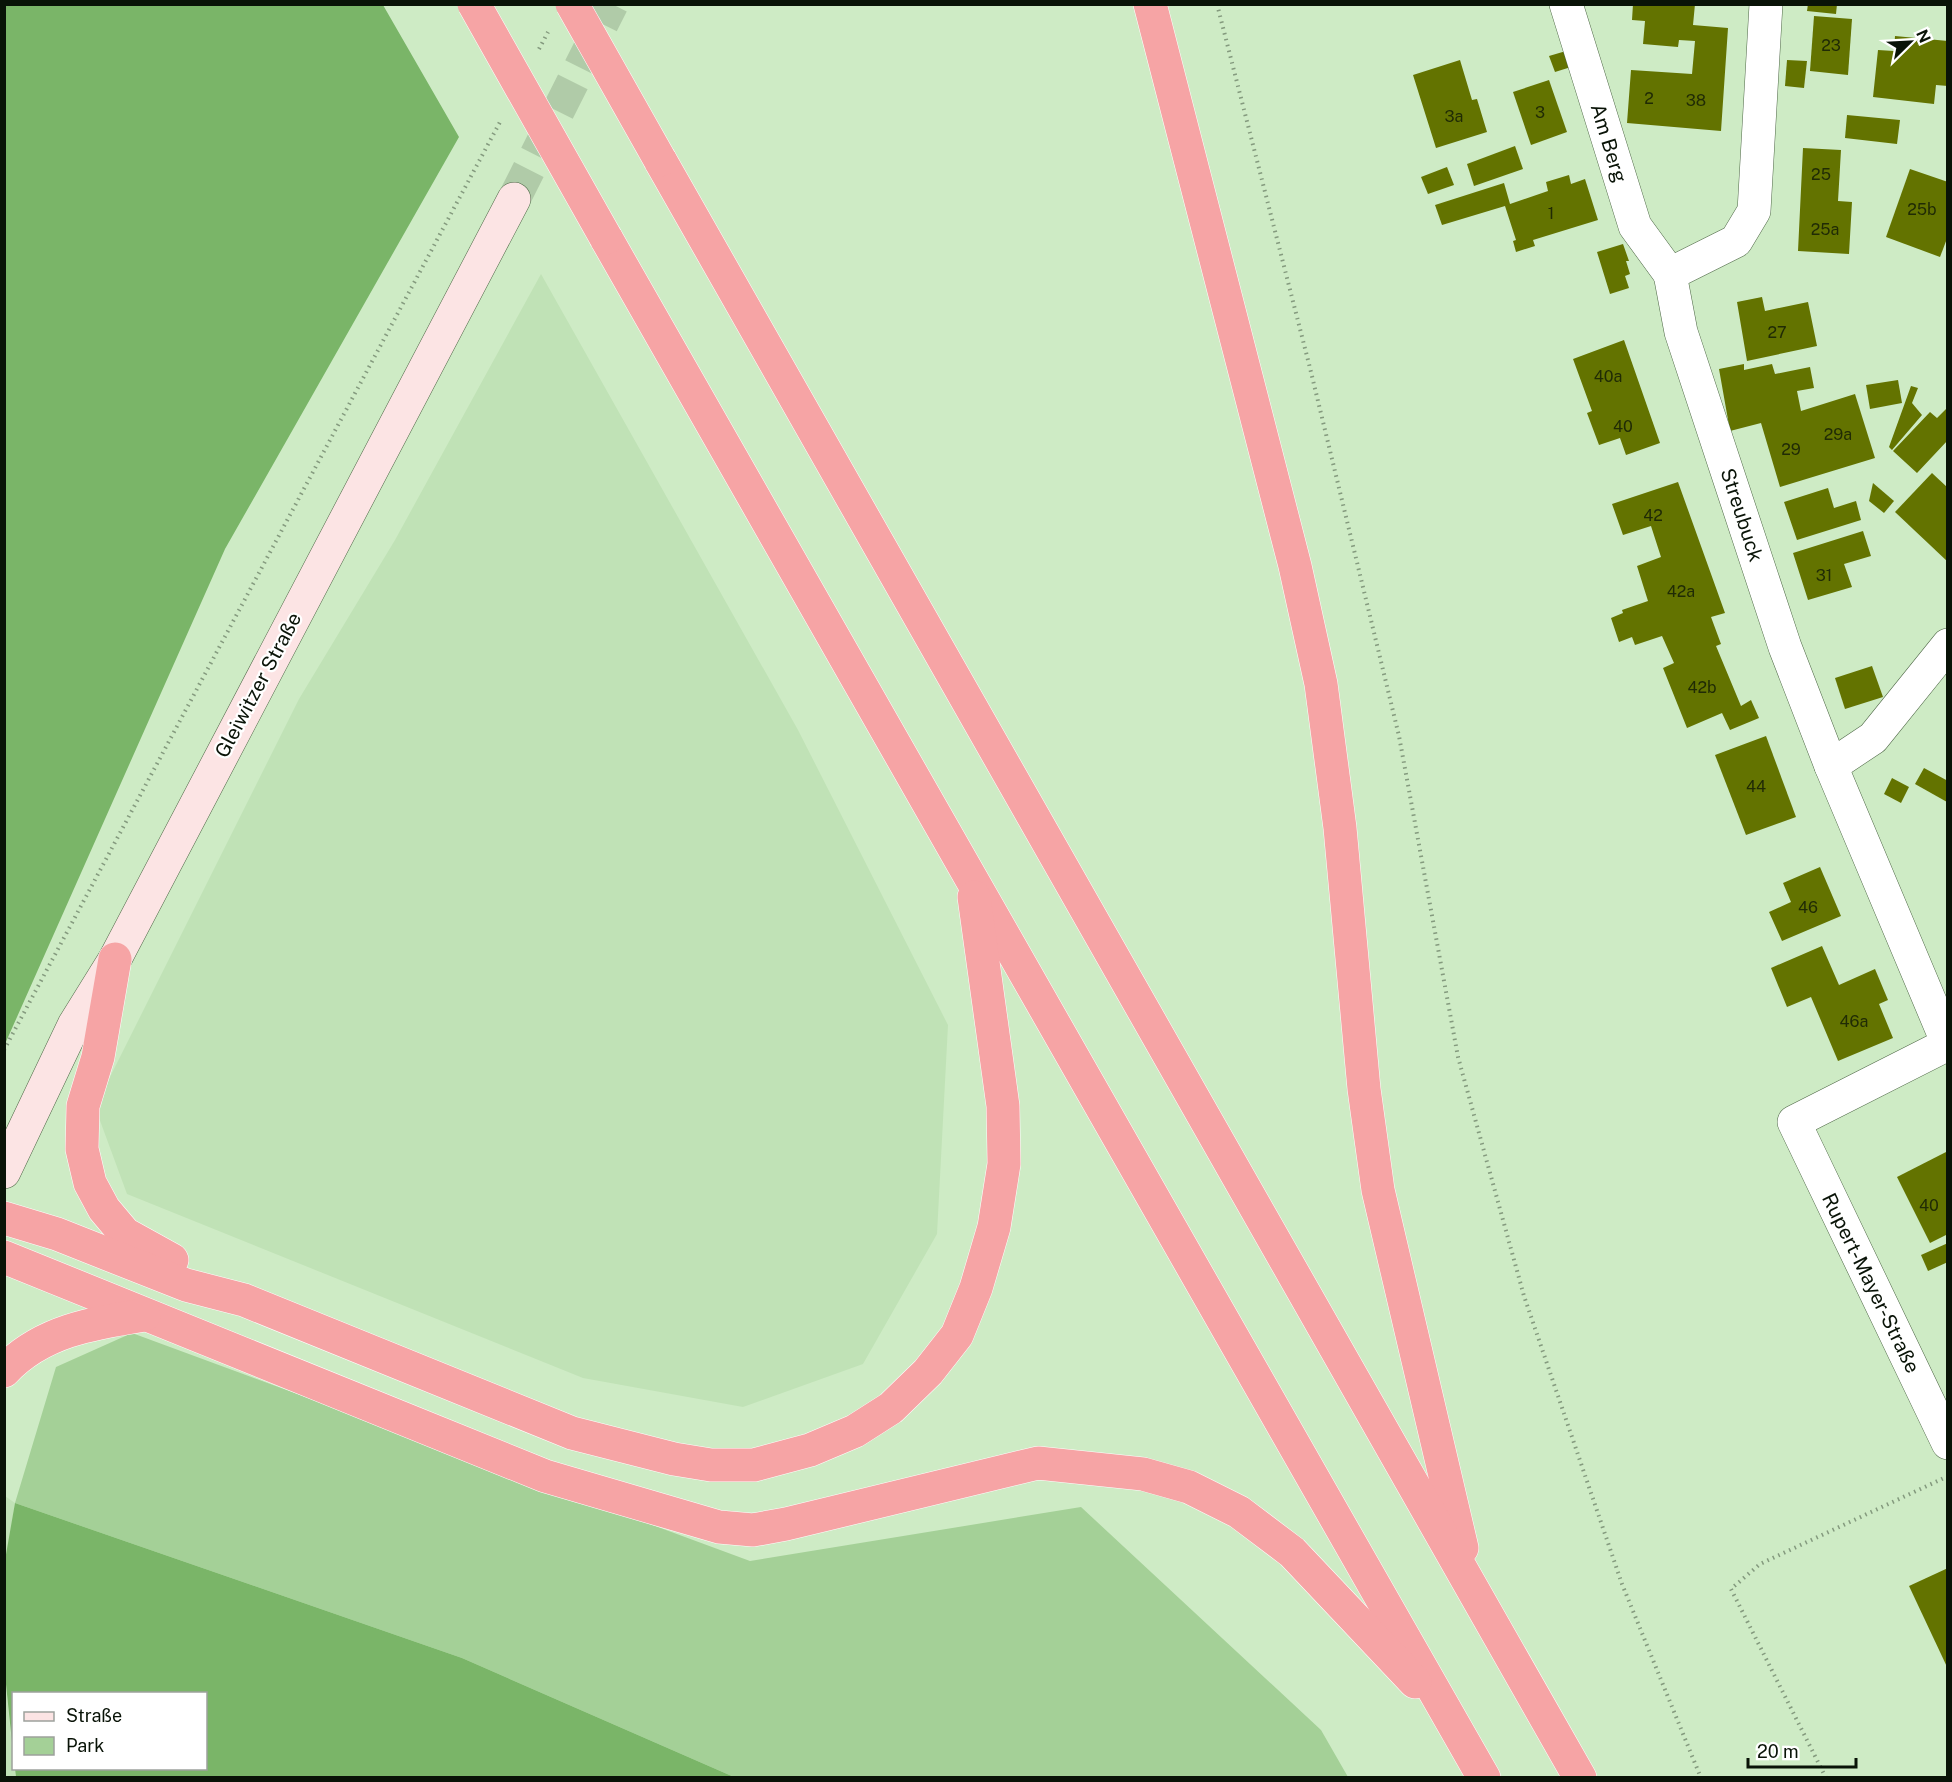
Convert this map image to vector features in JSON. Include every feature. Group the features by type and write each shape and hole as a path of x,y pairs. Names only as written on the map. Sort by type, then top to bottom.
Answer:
{"highway":[{"path":"474,4 1484,1778"},
{"path":"1150,4 1292,555 1321,684 1340,828 1364,1089 1378,1190 1469,1582"},
{"path":"562,15 660,160 1580,1778"},
{"path":"4,1218 57,1234 186,1285 244,1300 572,1433 674,1459 711,1465 754,1465 810,1450 855,1431 891,1408 928,1372 957,1335 976,1288 994,1227 1004,1164 1001,1084 972,877"},
{"path":"115,959 98,1057 83,1106 82,1149 90,1183 104,1209 124,1234 143,1246 192,1268 244,1300"},
{"path":"4,1257 545,1476 719,1527 753,1530 786,1524 1038,1463 1143,1474 1189,1487 1239,1512 1292,1552 1452,1720"},
{"path":"4,1371 43,1340 102,1322 144,1315"}],"main road":[{"name":"Gleiwitzer Straße","path":"4,1172 74,1024 115,959 514,199"}],"street":[{"name":"Am Berg","path":"1566,4 1635,226 1670,274"},
{"path":"1670,274 1736,241 1754,211 1766,4"},
{"name":"Streubuck","path":"1670,274 1681,332 1785,647 1830,766 1947,1044"},
{"path":"1830,766 1873,738 1947,645"},
{"name":"Rupert-Mayer-Straße","path":"1947,1044 1794,1122 1947,1443"}],"path":[{"path":"1217,4 1310,368 1399,736 1458,1057 1524,1296 1622,1584 1701,1778"},
{"path":"536,56 562,15"},
{"path":"4,1050 503,117"},
{"path":"1826,1778 1731,1589 1760,1564 1947,1477"}],"shaded area":[{"path":"541,274 798,730 948,1025 937,1234 863,1364 743,1407 583,1378 127,1194 95,1107 299,699 395,540"},
{"path":"5,1496 15,1503 5,1566"},
{"path":"4,1665 12,1770 14,1770 16,1777 5,1777"}],"green space":[{"path":"5,4 383,5 459,137 225,549 5,1044"},
{"path":"132,1333 750,1561 1081,1507 1321,1730 1348,1777 734,1777 462,1658 15,1503 56,1367"},
{"path":"15,1503 462,1658 734,1777 16,1777 15,1770 207,1770 207,1692 12,1692 12,1742 4,1665 4,1566"}],"building":[{"path":"1633,4 1695,4 1693,25 1728,28 1721,131 1627,123 1631,70 1692,74 1695,41 1679,40 1678,47 1643,44 1645,21 1632,20"},
{"path":"1808,4 1837,4 1836,14 1807,11"},
{"path":"1814,16 1852,19 1848,75 1810,71"},
{"path":"1895,36 1948,41 1948,86 1936,85 1934,104 1873,97 1878,50 1894,51"},
{"path":"1566,51 1571,67 1555,72 1549,56"},
{"path":"1460,60 1472,100 1477,99 1487,132 1436,148 1413,75"},
{"path":"1787,60 1807,61 1804,88 1785,86"},
{"path":"1549,80 1567,132 1531,145 1513,92"},
{"path":"1847,115 1900,120 1897,144 1845,138"},
{"path":"1515,146 1523,169 1474,186 1467,164"},
{"path":"1803,148 1841,150 1838,201 1852,202 1849,254 1798,251"},
{"path":"1447,167 1454,185 1428,194 1421,177"},
{"path":"1910,169 1948,182 1948,236 1940,257 1886,237"},
{"path":"1569,175 1571,184 1585,179 1598,220 1533,240 1535,246 1516,252 1513,241 1516,240 1505,206 1442,225 1435,205 1504,183 1510,204 1548,191 1546,182"},
{"path":"1623,244 1629,261 1626,261 1630,274 1625,276 1629,288 1610,294 1597,252"},
{"path":"1762,297 1765,311 1808,302 1817,346 1747,361 1737,302"},
{"path":"1624,340 1660,443 1626,455 1620,438 1599,445 1587,413 1592,411 1573,359"},
{"path":"1744,364 1744,370 1772,364 1775,374 1810,367 1814,388 1797,391 1801,411 1855,394 1875,458 1780,487 1761,423 1730,431 1719,369"},
{"path":"1898,380 1902,403 1870,409 1866,385"},
{"path":"1911,386 1918,388 1912,403 1922,415 1892,450 1889,447"},
{"path":"1948,407 1948,440 1917,473 1893,451 1930,412 1937,418"},
{"path":"1932,473 1948,488 1948,562 1895,512"},
{"path":"1678,482 1725,613 1711,617 1721,644 1716,646 1741,706 1751,700 1759,718 1730,730 1722,713 1687,728 1663,668 1674,663 1662,636 1635,645 1632,637 1619,642 1611,618 1623,613 1622,610 1648,601 1637,566 1661,557 1651,526 1623,535 1612,504"},
{"path":"1873,483 1894,501 1884,513 1869,501"},
{"path":"1828,488 1834,508 1856,501 1861,520 1797,540 1784,502"},
{"path":"1863,531 1871,556 1844,564 1852,587 1808,600 1793,553"},
{"path":"1872,666 1883,697 1845,709 1835,678"},
{"path":"1766,736 1796,817 1746,835 1715,755"},
{"path":"1924,768 1948,781 1947,802 1915,784"},
{"path":"1892,778 1909,787 1901,803 1884,794"},
{"path":"1820,867 1841,916 1782,941 1769,912 1791,902 1783,883"},
{"path":"1822,946 1839,985 1875,969 1888,1000 1879,1004 1893,1038 1838,1061 1811,997 1787,1007 1771,968"},
{"path":"1948,1151 1948,1234 1930,1243 1897,1177"},
{"path":"1948,1243 1948,1262 1928,1271 1921,1255"},
{"path":"1948,1568 1948,1669 1909,1586"}],"tunnel":[{"path":"514,199 612,4"}]}
